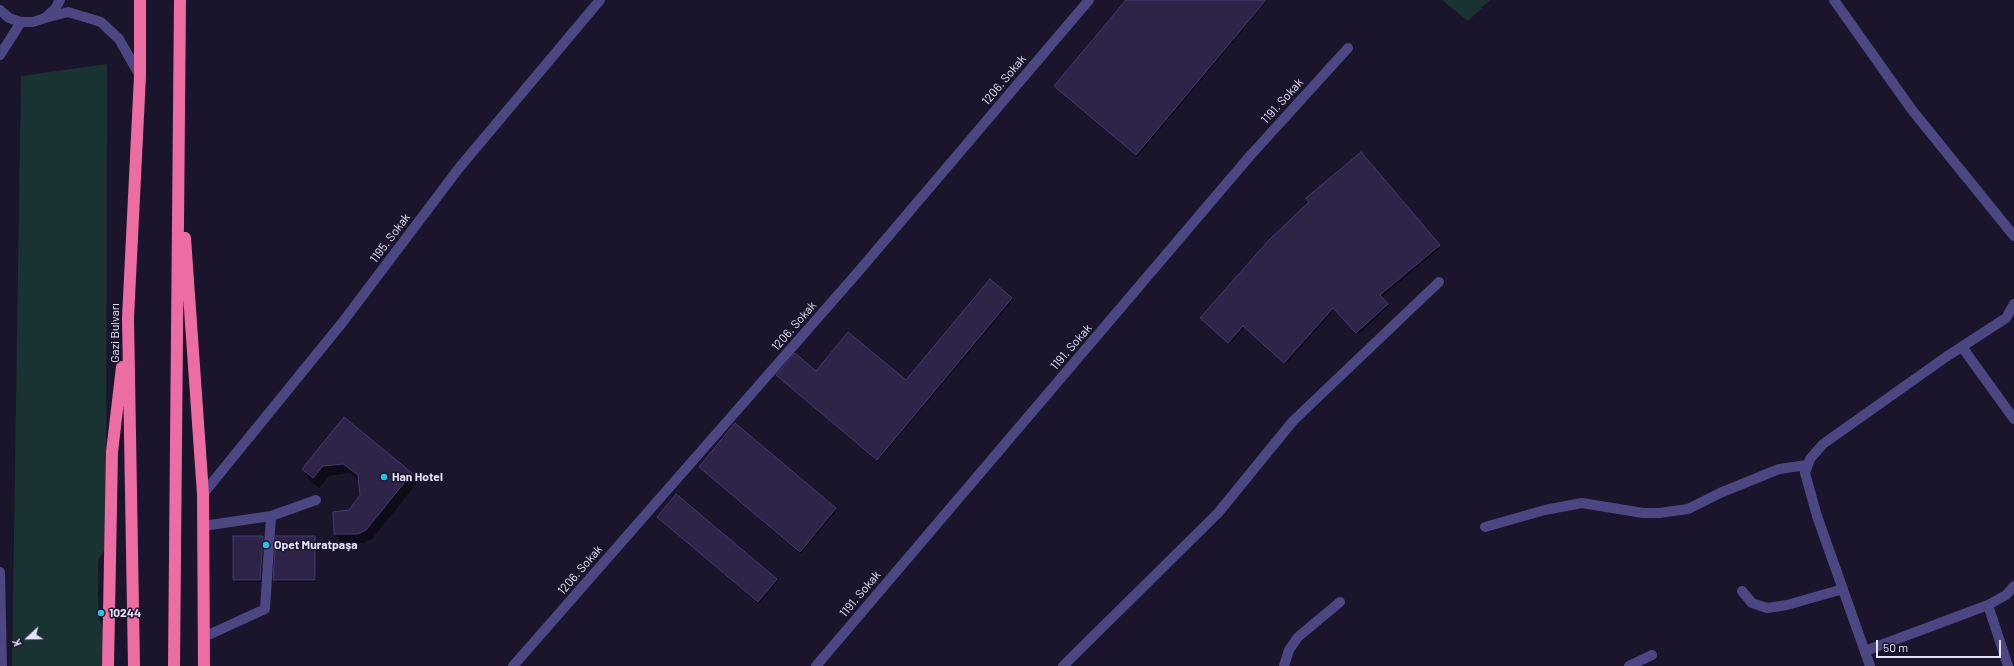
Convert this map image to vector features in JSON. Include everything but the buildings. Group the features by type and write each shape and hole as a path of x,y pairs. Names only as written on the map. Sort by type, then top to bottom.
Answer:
{"highway":[{"name":"Gazi Bulvarı","path":"134,666 128,318 140,76 140,0"},
{"path":"174,666 180,0"},
{"path":"179,146 203,494 204,666"},
{"path":"108,666 112,452 128,318"}],"street":[{"path":"45,18 55,10 60,0"},
{"name":"1195. Sokak","path":"203,494 342,324 459,168 600,0"},
{"name":"1206. Sokak","path":"513,666 858,272 1089,0"},
{"path":"1834,0 1912,110 2014,236"},
{"path":"0,10 9,18 21,22 33,22 68,12 101,22 119,38 140,76"},
{"path":"0,55 21,22"},
{"name":"1191. Sokak","path":"816,666 1249,157 1348,48"},
{"path":"1063,666 1218,514 1293,421 1439,282"},
{"path":"1870,666 1815,509 1804,473 1807,465 1810,459 1823,444 2006,318 2014,304"},
{"path":"1962,347 2014,419"},
{"path":"1485,527 1545,510 1582,503 1643,513 1659,513 1688,509 1720,493 1779,469 1807,465"},
{"path":"203,526 271,516 316,500"},
{"path":"204,637 265,610 271,516"},
{"path":"0,572 2,666"},
{"path":"1865,651 1988,605 2006,595 2014,586"},
{"path":"1742,591 1752,603 1767,608 1787,605 1843,589"},
{"path":"1284,666 1289,650 1298,637 1340,602"},
{"path":"1988,605 2008,666"},
{"path":"1629,666 1652,655"}],"green space":[{"path":"1442,0 1490,0 1468,21"},
{"path":"107,64 106,547 98,560 98,615 104,632 102,666 12,666 21,76"}],"place":[{"name":"Han Hotel","path":"384,477"},
{"name":"Opet Muratpaşa","path":"266,545"},
{"name":"10244","path":"101,613"}]}
